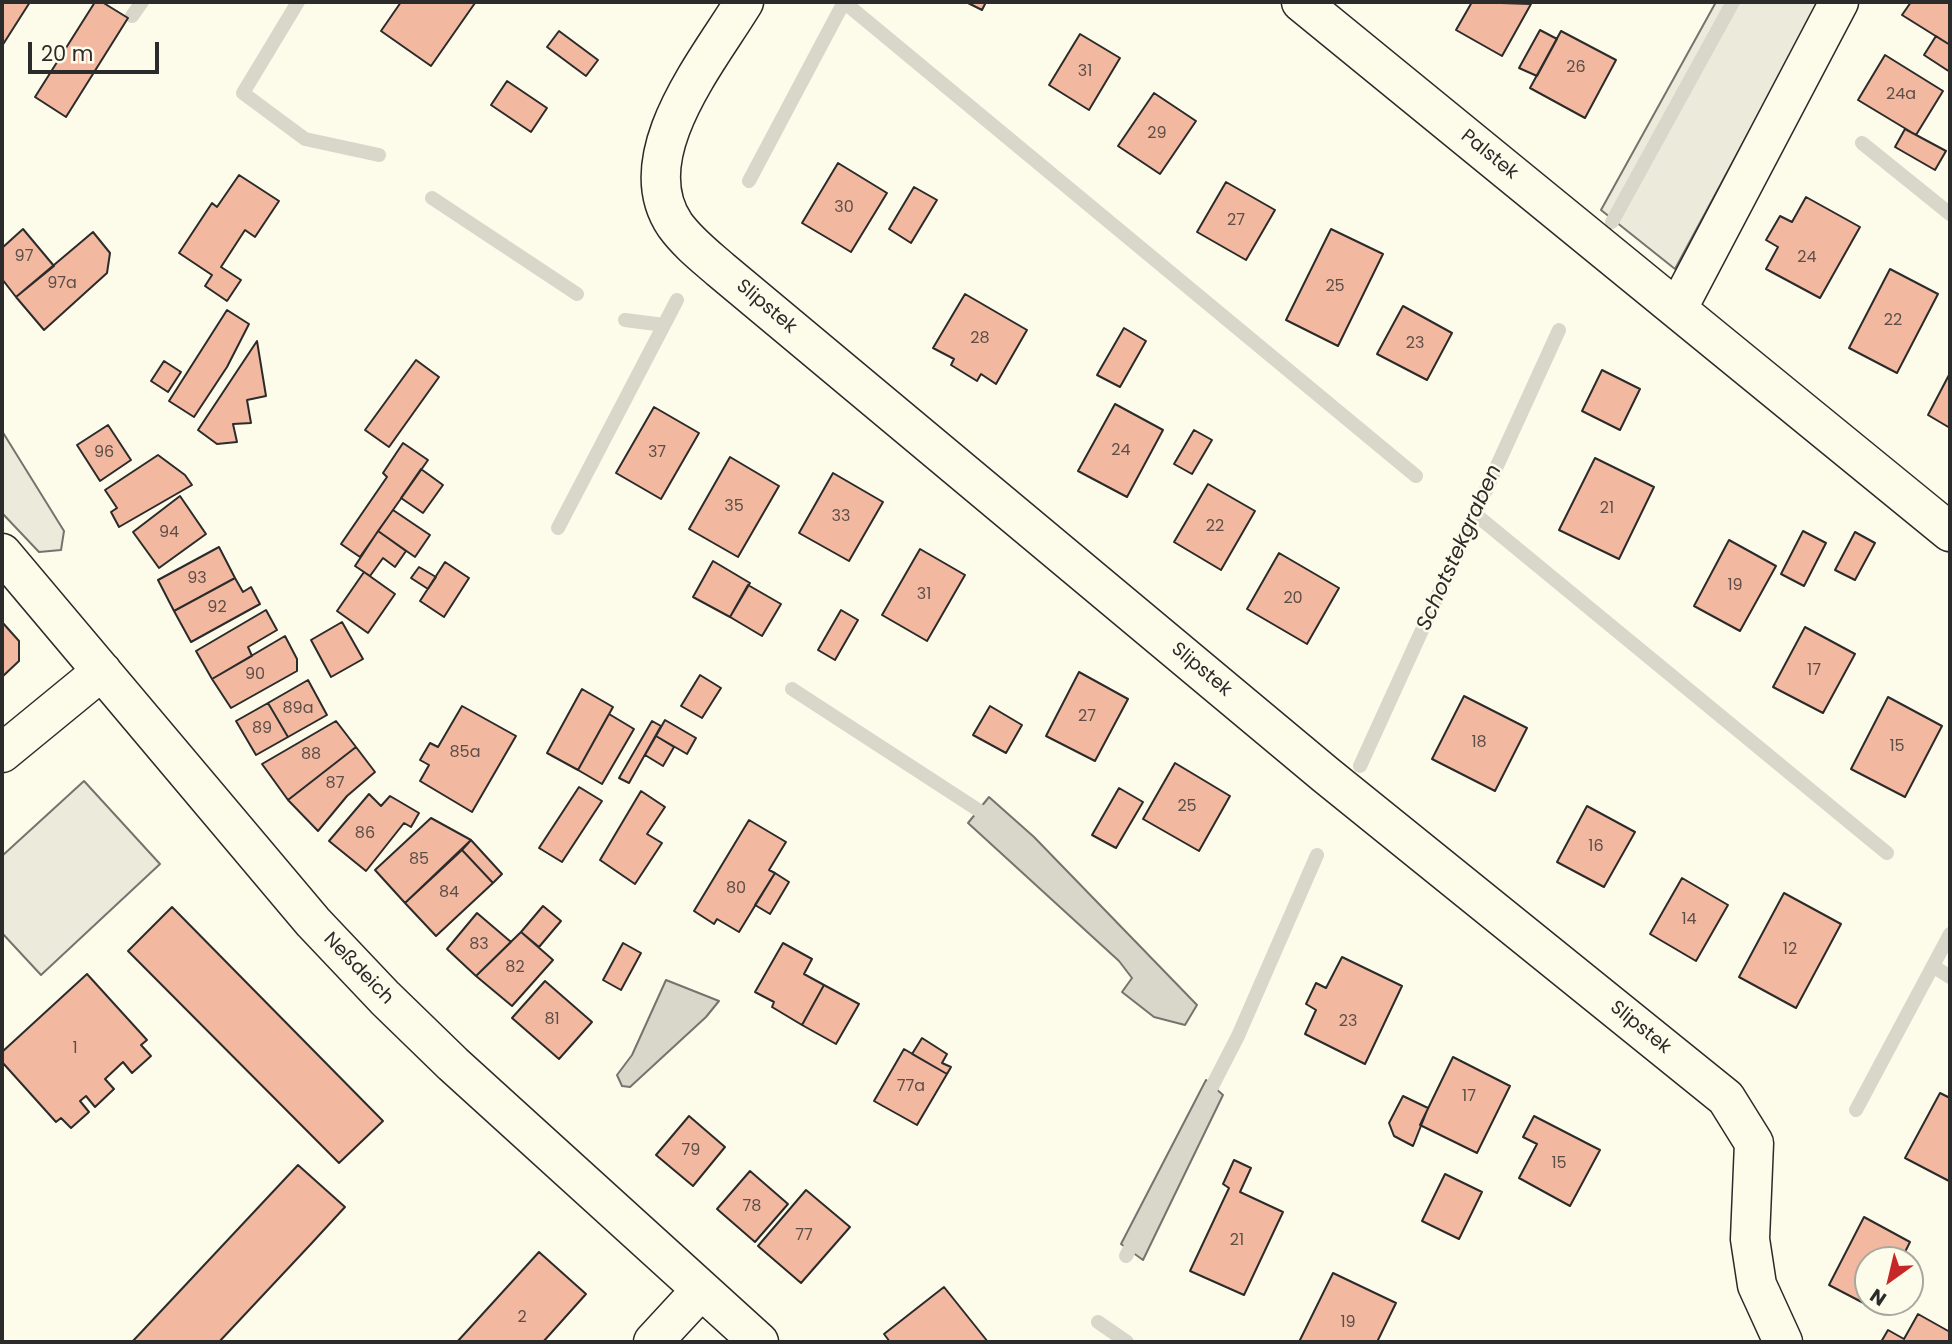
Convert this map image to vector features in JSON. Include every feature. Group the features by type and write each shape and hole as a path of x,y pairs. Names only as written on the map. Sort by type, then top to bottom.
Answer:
{"street":[{"name":"Slipstek","path":"744,2 667,135 660,176 674,223 692,245 721,270 1326,775 1726,1098 1754,1143 1750,1239 1757,1285 1783,1342"},
{"name":"Palstek","path":"1301,2 1950,532"},
{"path":"1678,308 1839,2"},
{"name":"Neßdeich","path":"2,553 313,922 385,998 453,1064 759,1342"},
{"path":"2,753 102,671"},
{"path":"653,1342 701,1290"}],"shaded area":[{"path":"1716,2 1819,2 1675,269 1601,210"},
{"path":"2,431 64,531 61,550 39,552 2,513"},
{"path":"84,781 160,864 41,975 2,933 2,856"},
{"path":"989,797 1034,837 1197,1005 1185,1025 1154,1017 1122,992 1132,978 1119,961 968,823"},
{"path":"666,980 719,1001 706,1017 630,1087 622,1086 617,1075 632,1055"},
{"path":"1206,1080 1223,1095 1143,1260 1121,1244"}],"building":[{"path":"2,2 30,2 2,46"},
{"path":"95,2 102,2 128,18 66,117 35,97"},
{"path":"401,2 475,3 431,66 381,31"},
{"path":"966,2 986,2 982,10"},
{"path":"1472,2 1531,4 1502,56 1456,30"},
{"path":"1911,2 1950,2 1950,45 1902,15"},
{"path":"1540,30 1557,39 1537,76 1519,68"},
{"path":"559,31 598,60 586,76 547,47"},
{"path":"1561,31 1616,60 1585,118 1530,88"},
{"path":"1080,34 1120,58 1089,110 1049,85"},
{"path":"1936,36 1950,45 1950,72 1924,55"},
{"path":"1885,55 1943,91 1916,135 1858,100"},
{"path":"507,81 547,108 531,132 491,105"},
{"path":"1154,93 1196,121 1160,174 1118,146"},
{"path":"1905,129 1946,151 1935,170 1895,147"},
{"path":"838,163 887,193 851,252 802,223"},
{"path":"239,175 279,201 255,237 245,230 221,267 241,280 227,301 205,286 212,275 179,253 212,203 217,207"},
{"path":"1226,182 1275,210 1246,260 1197,232"},
{"path":"914,187 937,200 911,243 889,229"},
{"path":"1806,197 1860,227 1820,298 1766,269 1778,247 1766,240 1780,216 1792,222"},
{"path":"23,229 54,266 16,297 2,279 2,248"},
{"path":"1331,229 1383,254 1338,346 1286,320"},
{"path":"93,232 110,253 107,273 44,330 16,297"},
{"path":"1890,269 1938,294 1897,373 1849,348"},
{"path":"965,294 1027,330 996,384 981,374 977,381 951,365 954,359 933,348"},
{"path":"1403,306 1452,333 1427,380 1377,354"},
{"path":"227,310 249,324 227,367 194,417 169,401"},
{"path":"1124,328 1146,341 1120,387 1097,375"},
{"path":"257,341 266,396 247,400 251,423 233,424 237,442 217,444 198,430"},
{"path":"416,360 439,377 389,447 365,430"},
{"path":"164,361 181,372 168,392 151,381"},
{"path":"1602,370 1640,389 1620,430 1582,411"},
{"path":"1950,373 1950,428 1928,415"},
{"path":"1115,404 1163,430 1127,497 1078,471"},
{"path":"654,407 699,433 661,499 616,473"},
{"path":"108,425 131,460 100,481 77,445"},
{"path":"1194,430 1212,440 1192,474 1174,464"},
{"path":"403,443 428,460 360,557 341,544 387,477 383,473"},
{"path":"158,455 185,475 192,485 119,527 111,512 117,508 105,490"},
{"path":"730,457 779,486 738,557 689,529"},
{"path":"1595,458 1654,487 1619,559 1559,530"},
{"path":"421,469 443,485 423,513 401,498"},
{"path":"833,473 883,502 849,561 799,533"},
{"path":"1208,484 1255,511 1221,570 1174,542"},
{"path":"180,496 206,534 159,568 133,532"},
{"path":"393,510 430,535 415,557 378,531"},
{"path":"378,531 406,551 395,567 383,558 370,576 355,566"},
{"path":"1803,531 1826,543 1804,586 1781,574"},
{"path":"1855,532 1875,543 1855,580 1835,570"},
{"path":"1729,540 1776,566 1740,631 1694,606"},
{"path":"219,547 235,578 174,611 158,580"},
{"path":"920,549 965,575 927,641 882,615"},
{"path":"1279,553 1339,588 1307,644 1247,609"},
{"path":"713,561 750,583 730,617 693,597"},
{"path":"445,562 469,578 444,617 420,601"},
{"path":"419,567 436,577 428,589 411,578"},
{"path":"364,572 395,594 368,633 337,611"},
{"path":"235,578 243,592 251,587 260,604 191,642 174,611"},
{"path":"748,585 781,604 762,636 730,617"},
{"path":"266,610 277,630 248,647 252,656 212,679 196,651"},
{"path":"841,610 858,620 835,660 818,650"},
{"path":"2,622 19,641 19,661 2,677"},
{"path":"342,622 363,659 331,677 311,640"},
{"path":"1805,627 1855,654 1823,713 1773,687"},
{"path":"285,636 297,659 297,671 231,708 212,679"},
{"path":"1079,672 1128,699 1095,761 1046,736"},
{"path":"700,675 721,688 702,718 681,706"},
{"path":"308,680 327,715 288,737 268,703"},
{"path":"582,689 613,707 578,770 547,753"},
{"path":"1464,696 1527,728 1495,791 1432,759"},
{"path":"1888,697 1942,726 1905,797 1851,769"},
{"path":"268,703 288,737 256,755 236,721"},
{"path":"462,706 516,736 472,812 420,781 429,765 420,760 430,743 438,747"},
{"path":"990,706 1022,725 1006,753 973,735"},
{"path":"609,714 634,729 602,784 578,770"},
{"path":"665,720 696,738 687,754 656,736"},
{"path":"336,721 356,747 288,800 262,764"},
{"path":"652,721 661,726 629,783 619,778"},
{"path":"656,736 674,747 663,766 645,755"},
{"path":"356,747 375,772 347,796 318,831 288,800"},
{"path":"1175,763 1230,796 1199,851 1143,819"},
{"path":"579,787 602,801 562,862 539,848"},
{"path":"1119,788 1143,802 1116,848 1092,835"},
{"path":"641,791 665,807 647,834 662,843 635,884 600,860"},
{"path":"369,794 381,806 390,796 419,813 411,827 404,823 366,871 329,841"},
{"path":"1587,806 1635,832 1604,887 1557,862"},
{"path":"431,818 471,840 405,903 375,870"},
{"path":"749,820 786,842 769,870 775,873 739,932 717,919 714,924 694,911"},
{"path":"471,840 502,874 493,883 462,850"},
{"path":"462,850 493,883 436,936 405,903"},
{"path":"775,873 789,882 770,914 755,905"},
{"path":"1682,878 1728,905 1696,961 1650,934"},
{"path":"1784,893 1841,924 1796,1008 1739,977"},
{"path":"543,906 561,921 539,947 521,932"},
{"path":"172,907 383,1121 339,1163 128,951"},
{"path":"477,913 511,942 476,976 447,949"},
{"path":"521,932 553,960 512,1006 476,976"},
{"path":"623,943 641,953 621,990 603,980"},
{"path":"783,943 812,959 804,974 824,985 802,1025 772,1007 774,1002 755,992"},
{"path":"1342,957 1402,986 1365,1064 1305,1034 1316,1010 1306,1004 1316,983 1326,988"},
{"path":"87,974 147,1040 141,1045 151,1056 132,1073 123,1062 105,1079 114,1089 95,1107 86,1096 80,1101 89,1112 71,1128 61,1118 56,1122 2,1062 2,1052"},
{"path":"545,981 592,1022 559,1059 512,1018"},
{"path":"824,985 859,1004 836,1044 802,1025"},
{"path":"922,1038 947,1054 942,1063 951,1067 947,1074 912,1054"},
{"path":"904,1049 947,1074 917,1125 874,1101"},
{"path":"1453,1057 1510,1086 1477,1153 1420,1125"},
{"path":"1940,1093 1950,1098 1949,1181 1905,1158"},
{"path":"1403,1096 1428,1108 1413,1146 1394,1136 1389,1123"},
{"path":"689,1116 725,1147 693,1186 656,1155"},
{"path":"1534,1116 1600,1150 1570,1206 1519,1178 1537,1144 1523,1137"},
{"path":"1234,1160 1251,1168 1240,1192 1283,1212 1244,1295 1190,1271 1229,1188 1223,1184"},
{"path":"298,1165 345,1207 310,1245 219,1342 132,1342"},
{"path":"750,1171 788,1204 755,1242 717,1209"},
{"path":"1445,1174 1482,1192 1459,1239 1422,1221"},
{"path":"806,1190 850,1227 801,1283 758,1246"},
{"path":"1864,1217 1910,1242 1908,1246 1854,1246 1854,1298 1829,1285"},
{"path":"539,1252 586,1294 543,1342 457,1342"},
{"path":"1333,1273 1396,1303 1377,1342 1299,1342"},
{"path":"944,1287 988,1342 890,1342 884,1334"},
{"path":"1917,1316 1950,1332 1950,1342 1881,1342 1888,1330 1904,1339"}],"waterway":[{"path":"132,16 142,2"},
{"path":"298,2 243,93 305,139 379,155"},
{"path":"844,2 1416,476"},
{"path":"749,181 844,2"},
{"name":"Schotstekgraben","path":"1612,222 1733,2"},
{"path":"1862,143 1950,214"},
{"path":"432,198 577,294"},
{"path":"558,528 677,300"},
{"path":"625,320 664,325"},
{"name":"Schotstekgraben","path":"1360,766 1559,330"},
{"path":"1475,514 1887,853"},
{"path":"792,689 992,819"},
{"name":"Schotstekgraben","path":"1204,1102 1238,1036 1317,855"},
{"path":"1856,1110 1950,934"},
{"path":"1933,966 1950,977"},
{"path":"1126,1256 1138,1233"},
{"path":"1098,1322 1127,1342"}]}
